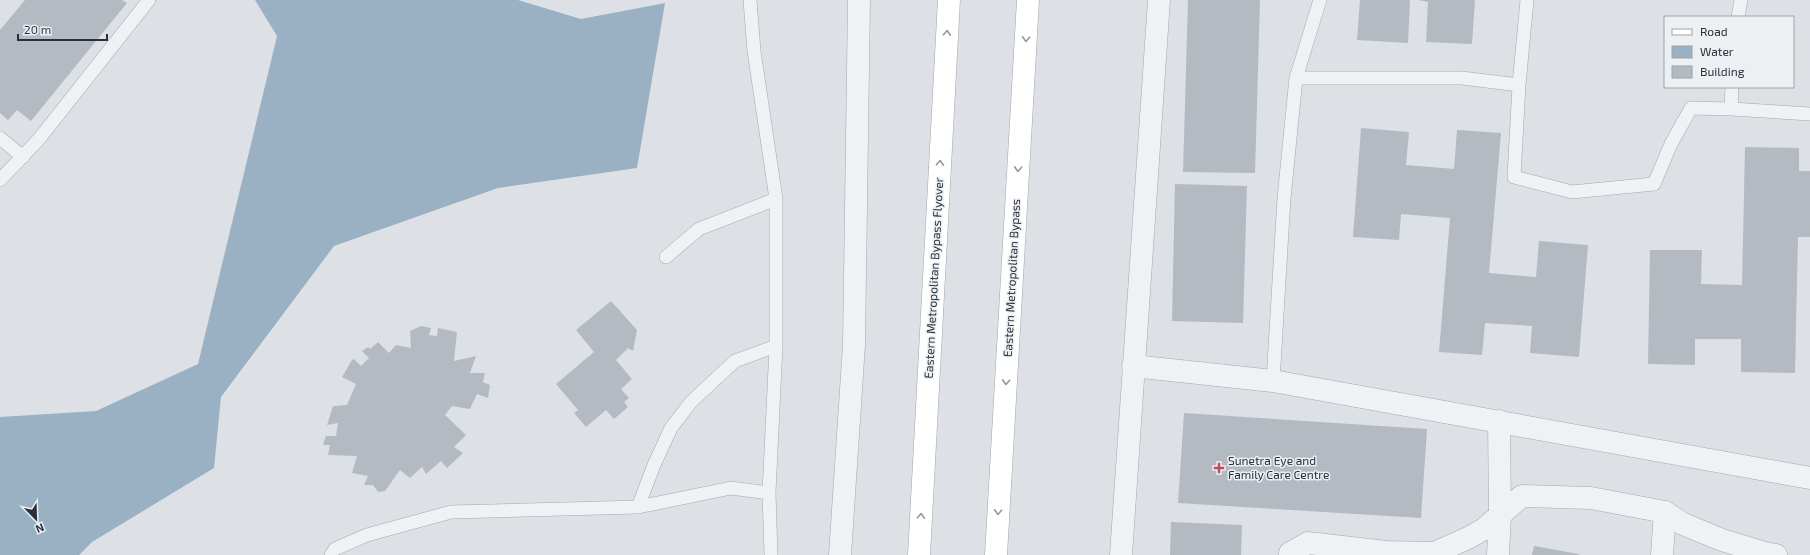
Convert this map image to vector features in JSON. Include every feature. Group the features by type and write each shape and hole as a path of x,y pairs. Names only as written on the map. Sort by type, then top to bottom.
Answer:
{"main road":[{"name":"Eastern Metropolitan Bypass Flyover","path":"919,555 949,0"},
{"name":"Eastern Metropolitan Bypass","path":"996,555 1028,0"}],"street":[{"path":"840,555 854,345 859,0"},
{"path":"1121,555 1133,366 1160,0"},
{"path":"1133,366 1273,381 1810,478"},
{"path":"1498,555 1500,516 1499,421"},
{"path":"1290,555 1290,552 1308,542 1386,552 1434,554 1484,529 1522,496 1591,498 1665,512 1722,548 1776,555"},
{"path":"1662,555 1665,512"}],"lane":[{"path":"0,180 23,157 148,0"},
{"path":"750,0 754,51 776,199 776,346 769,493 771,555"},
{"path":"1273,381 1284,198 1296,78 1320,0"},
{"path":"1527,0 1519,85 1514,177 1572,192 1654,184 1671,144 1690,108 1810,114"},
{"path":"1738,16 1741,0"},
{"path":"1296,78 1462,78 1519,85"},
{"path":"1731,109 1732,88"},
{"path":"0,138 23,157"},
{"path":"666,257 699,229 776,199"},
{"path":"638,507 654,465 671,428 691,402 735,361 776,346"},
{"path":"331,555 335,549 367,535 451,512 638,507 731,488 769,493"}],"water":[{"path":"255,0 518,0 581,19 665,3 637,168 498,188 334,246 221,397 214,468 92,542 79,555 0,555 0,417 96,411 198,364 277,36"}],"building":[{"path":"25,0 122,0 127,3 31,121 17,110 8,120 0,113 0,30"},
{"path":"1188,0 1260,0 1255,173 1183,172"},
{"path":"1360,0 1410,0 1408,43 1357,40"},
{"path":"1419,0 1475,0 1472,44 1426,42 1428,2"},
{"path":"1361,128 1409,132 1406,165 1454,169 1457,130 1501,133 1489,273 1536,277 1539,241 1588,245 1579,357 1530,353 1532,326 1485,323 1482,355 1439,352 1450,218 1401,214 1399,240 1353,237"},
{"path":"1745,147 1799,148 1799,171 1810,171 1810,237 1798,237 1795,373 1741,372 1741,339 1695,339 1695,365 1648,364 1650,250 1702,250 1701,284 1742,285"},
{"path":"1175,184 1247,186 1243,323 1172,321"},
{"path":"611,301 637,330 633,351 628,348 616,360 632,379 621,389 629,398 624,402 628,407 614,419 606,410 586,427 574,413 578,410 556,384 594,352 576,330"},
{"path":"421,326 431,328 429,335 437,336 438,328 457,332 454,361 476,356 470,373 485,373 483,382 490,385 488,398 477,394 470,409 452,406 445,415 466,435 454,447 463,453 447,468 441,461 426,474 422,467 410,478 400,470 385,491 378,492 373,485 364,485 368,476 352,473 357,456 328,455 330,445 323,445 326,436 336,436 338,423 327,425 333,406 347,405 356,384 342,377 352,360 354,359 361,366 369,358 362,351 368,347 370,349 378,342 389,353 396,345 411,348 410,331"},
{"path":"1184,413 1427,429 1421,518 1178,503"},
{"path":"1171,522 1242,525 1241,555 1170,555"},
{"path":"1534,546 1579,554 1579,555 1532,555"}],"place":[{"name":"Sunetra Eye and Family Care Centre","path":"1219,468"}]}
